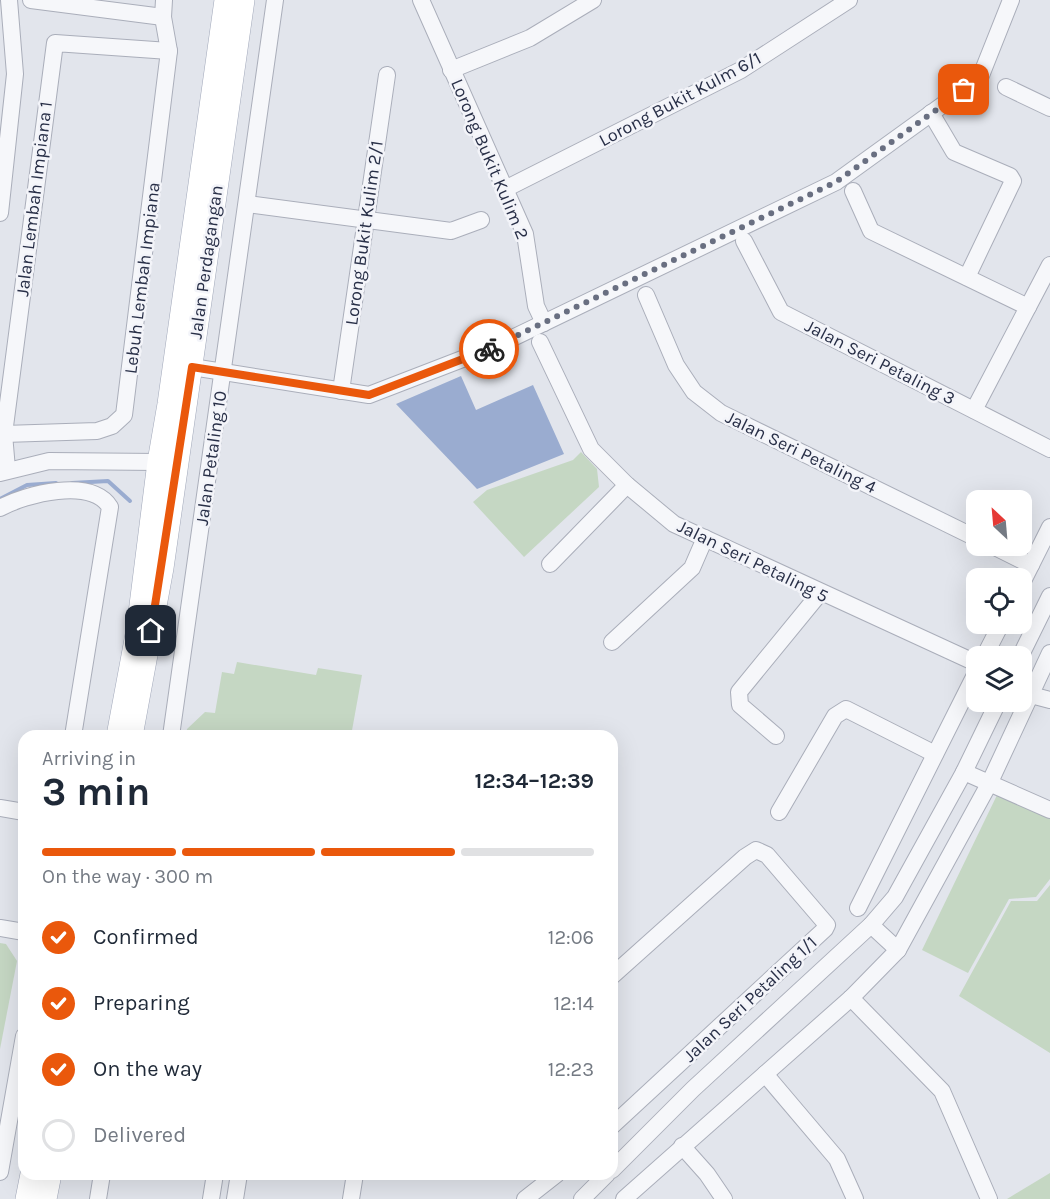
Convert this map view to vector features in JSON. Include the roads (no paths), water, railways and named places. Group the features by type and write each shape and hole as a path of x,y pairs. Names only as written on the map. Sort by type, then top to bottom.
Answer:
{"main road":[{"name":"Jalan Perdagangan","path":"118,730 137,629 158,462 225,0"},
{"name":"Jalan Perdagangan","path":"133,730 163,568 244,0"},
{"path":"26,1199 31,1180"},
{"path":"46,1199 50,1180"}],"street":[{"path":"0,213 4,130 15,74 9,0"},
{"path":"31,0 163,8"},
{"name":"Jalan Petaling 10","path":"172,730 275,0"},
{"name":"Lorong Bukit Kulim 2","path":"421,0 525,234 536,306 544,323"},
{"path":"451,70 530,38 594,0"},
{"name":"Lorong Bukit Kulm 6/1","path":"505,189 741,70 849,0"},
{"path":"192,367 369,395 496,346 836,182 980,78 1011,0"},
{"name":"Lebuh Lembah Impiana","path":"4,434 97,431 112,426 124,415 169,51 163,8"},
{"name":"Jalan Lembah Impiana 1","path":"3,471 4,434 55,43 169,51"},
{"name":"Lorong Bukit Kulim 2/1","path":"341,391 387,75"},
{"path":"1006,87 1050,108"},
{"path":"931,113 954,152 1010,176 1013,181 967,277"},
{"path":"853,191 871,231 1028,307"},
{"path":"247,204 451,231 481,220"},
{"name":"Jalan Seri Petaling 3","path":"744,242 781,312 1050,449"},
{"path":"974,410 1050,265"},
{"name":"Jalan Seri Petaling 4","path":"646,295 676,365 694,392 721,414 966,533"},
{"name":"Jalan Seri Petaling 5","path":"540,342 591,449 627,485 674,524 966,659"},
{"path":"3,471 49,461 158,462"},
{"path":"550,564 627,485"},
{"path":"0,508 17,499 58,492 92,492 105,498 110,507 75,730"},
{"path":"1030,568 1050,527"},
{"path":"612,642 692,568 705,538"},
{"path":"1013,556 1031,565"},
{"path":"776,735 740,705 739,692 820,593"},
{"path":"1025,646 1050,596"},
{"path":"1032,693 1050,654"},
{"path":"858,908 966,693"},
{"path":"1032,695 1050,700"},
{"path":"779,812 835,716 846,709 935,754"},
{"path":"618,1164 693,1089 871,925 895,897 964,772 993,712"},
{"path":"624,1199 851,998 898,950 989,784 1023,712"},
{"path":"964,772 1050,810"},
{"path":"0,808 18,811"},
{"name":"Jalan Seri Petaling 1/1","path":"618,971 745,857 756,850 767,855 824,920 825,929 618,1120"},
{"path":"871,925 898,950"},
{"path":"0,928 18,931"},
{"path":"851,998 942,1091 989,1199"},
{"path":"0,1172 18,1070"},
{"path":"765,1074 837,1159 855,1199"},
{"path":"682,1146 707,1174 724,1199"},
{"path":"98,1199 101,1180"},
{"path":"211,1199 214,1180"},
{"path":"235,1199 238,1180"},
{"path":"351,1199 354,1180"},
{"path":"525,1199 549,1180"},
{"path":"582,1199 601,1180"}],"water":[{"path":"461,376 476,410 533,385 564,454 477,489 396,404"}],"waterway":[{"path":"72,483 108,481 130,501"},
{"path":"0,499 27,485 56,483"}]}
